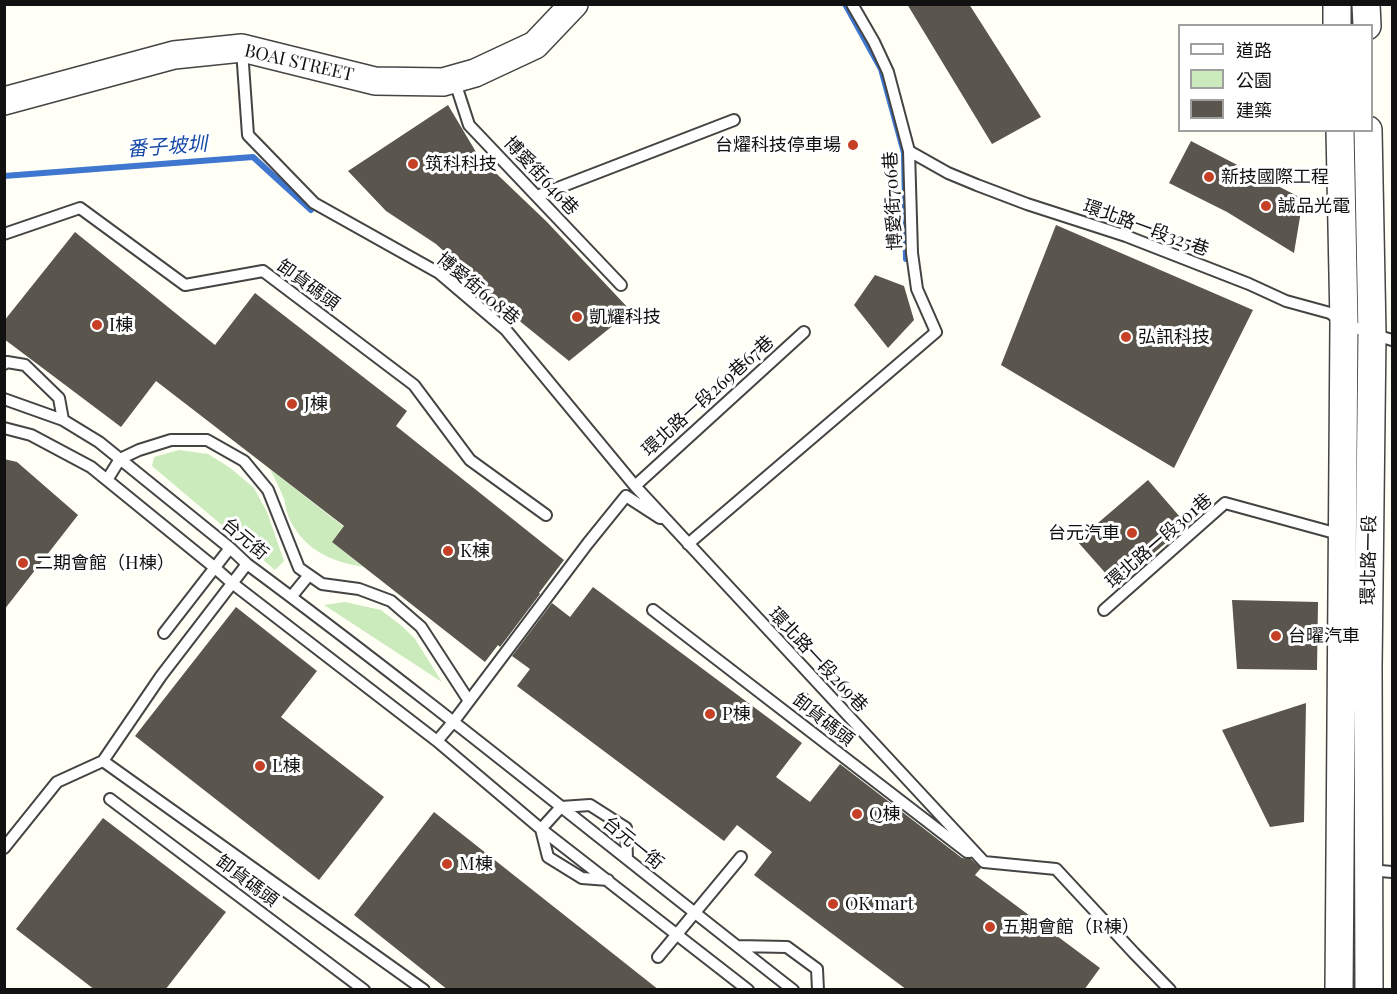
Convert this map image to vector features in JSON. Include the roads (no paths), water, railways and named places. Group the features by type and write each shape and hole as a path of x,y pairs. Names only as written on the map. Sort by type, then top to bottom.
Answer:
{"street":[{"name":"BOAI STREET","path":"4,100 174,55 242,48 375,81 443,82 475,74 535,45 574,4"},
{"path":"1337,4 1337,24"},
{"path":"1366,4 1366,24"},
{"name":"環北路一段","path":"1339,990 1344,323 1340,132"},
{"name":"環北路一段","path":"1368,132 1382,337 1368,667 1380,871 1369,990"}],"lane":[{"name":"博愛街706巷","path":"688,544 936,332 917,289 912,253 909,151 888,72 852,4"},
{"name":"博愛街608巷","path":"242,48 248,135 314,203 439,273 506,330 635,486 688,544"},
{"name":"博愛街646巷","path":"454,79 469,124 621,285"},
{"path":"537,196 734,120"},
{"name":"環北路一段325巷","path":"909,151 967,181 1027,204 1126,236 1249,284 1286,301 1330,313 1344,323 1382,337"},
{"name":"卸貨碼頭","path":"4,234 80,208 185,285 263,271 414,385 470,460 546,515"},
{"name":"環北路一段269巷67巷","path":"635,486 804,332"},
{"path":"4,364 7,362 25,365 59,398 63,420"},
{"name":"台元街","path":"4,399 63,420 99,442 247,564 454,722"},
{"path":"4,428 31,435 91,467 232,583 437,741 541,829 748,990"},
{"path":"107,480 120,459 139,450 171,440 207,440 244,461 268,490 299,568 322,584 359,589 391,601 421,627 469,701"},
{"path":"437,741 454,722 626,496 673,526"},
{"name":"環北路一段301巷","path":"1104,610 1225,503 1342,535"},
{"name":"環北路一段269巷","path":"688,544 984,862 1056,869 1170,990"},
{"path":"164,633 230,548"},
{"path":"4,848 57,782 104,761 161,676 247,564"},
{"path":"291,597 309,575"},
{"name":"卸貨碼頭","path":"653,610 967,852 973,851"},
{"name":"台元一街","path":"454,722 793,990"},
{"path":"104,761 424,990"},
{"name":"卸貨碼頭","path":"110,799 364,990"},
{"path":"541,829 561,807 590,805 626,828 627,859"},
{"path":"541,829 548,857 582,878 608,880"},
{"path":"658,957 741,857"},
{"path":"737,946 787,947 817,969 818,990"}],"waterway":[{"path":"845,4 881,69 904,153 906,259"},
{"name":"番子坡圳","path":"4,176 253,157 311,210"}],"place":[{"name":"台燿科技停車場","path":"853,145"},
{"name":"筑科科技","path":"413,164"},
{"name":"新技國際工程","path":"1209,177"},
{"name":"誠品光電","path":"1266,206"},
{"name":"凱耀科技","path":"577,317"},
{"name":"I棟","path":"97,325"},
{"name":"弘訊科技","path":"1126,337"},
{"name":"J棟","path":"292,404"},
{"name":"台元汽車","path":"1132,533"},
{"name":"K棟","path":"448,551"},
{"name":"二期會館（H棟）","path":"23,563"},
{"name":"台曜汽車","path":"1276,636"},
{"name":"P棟","path":"710,714"},
{"name":"L棟","path":"260,766"},
{"name":"Q棟","path":"857,814"},
{"name":"M棟","path":"447,864"},
{"name":"OK mart","path":"833,904"},
{"name":"五期會館（R棟）","path":"990,927"}]}
